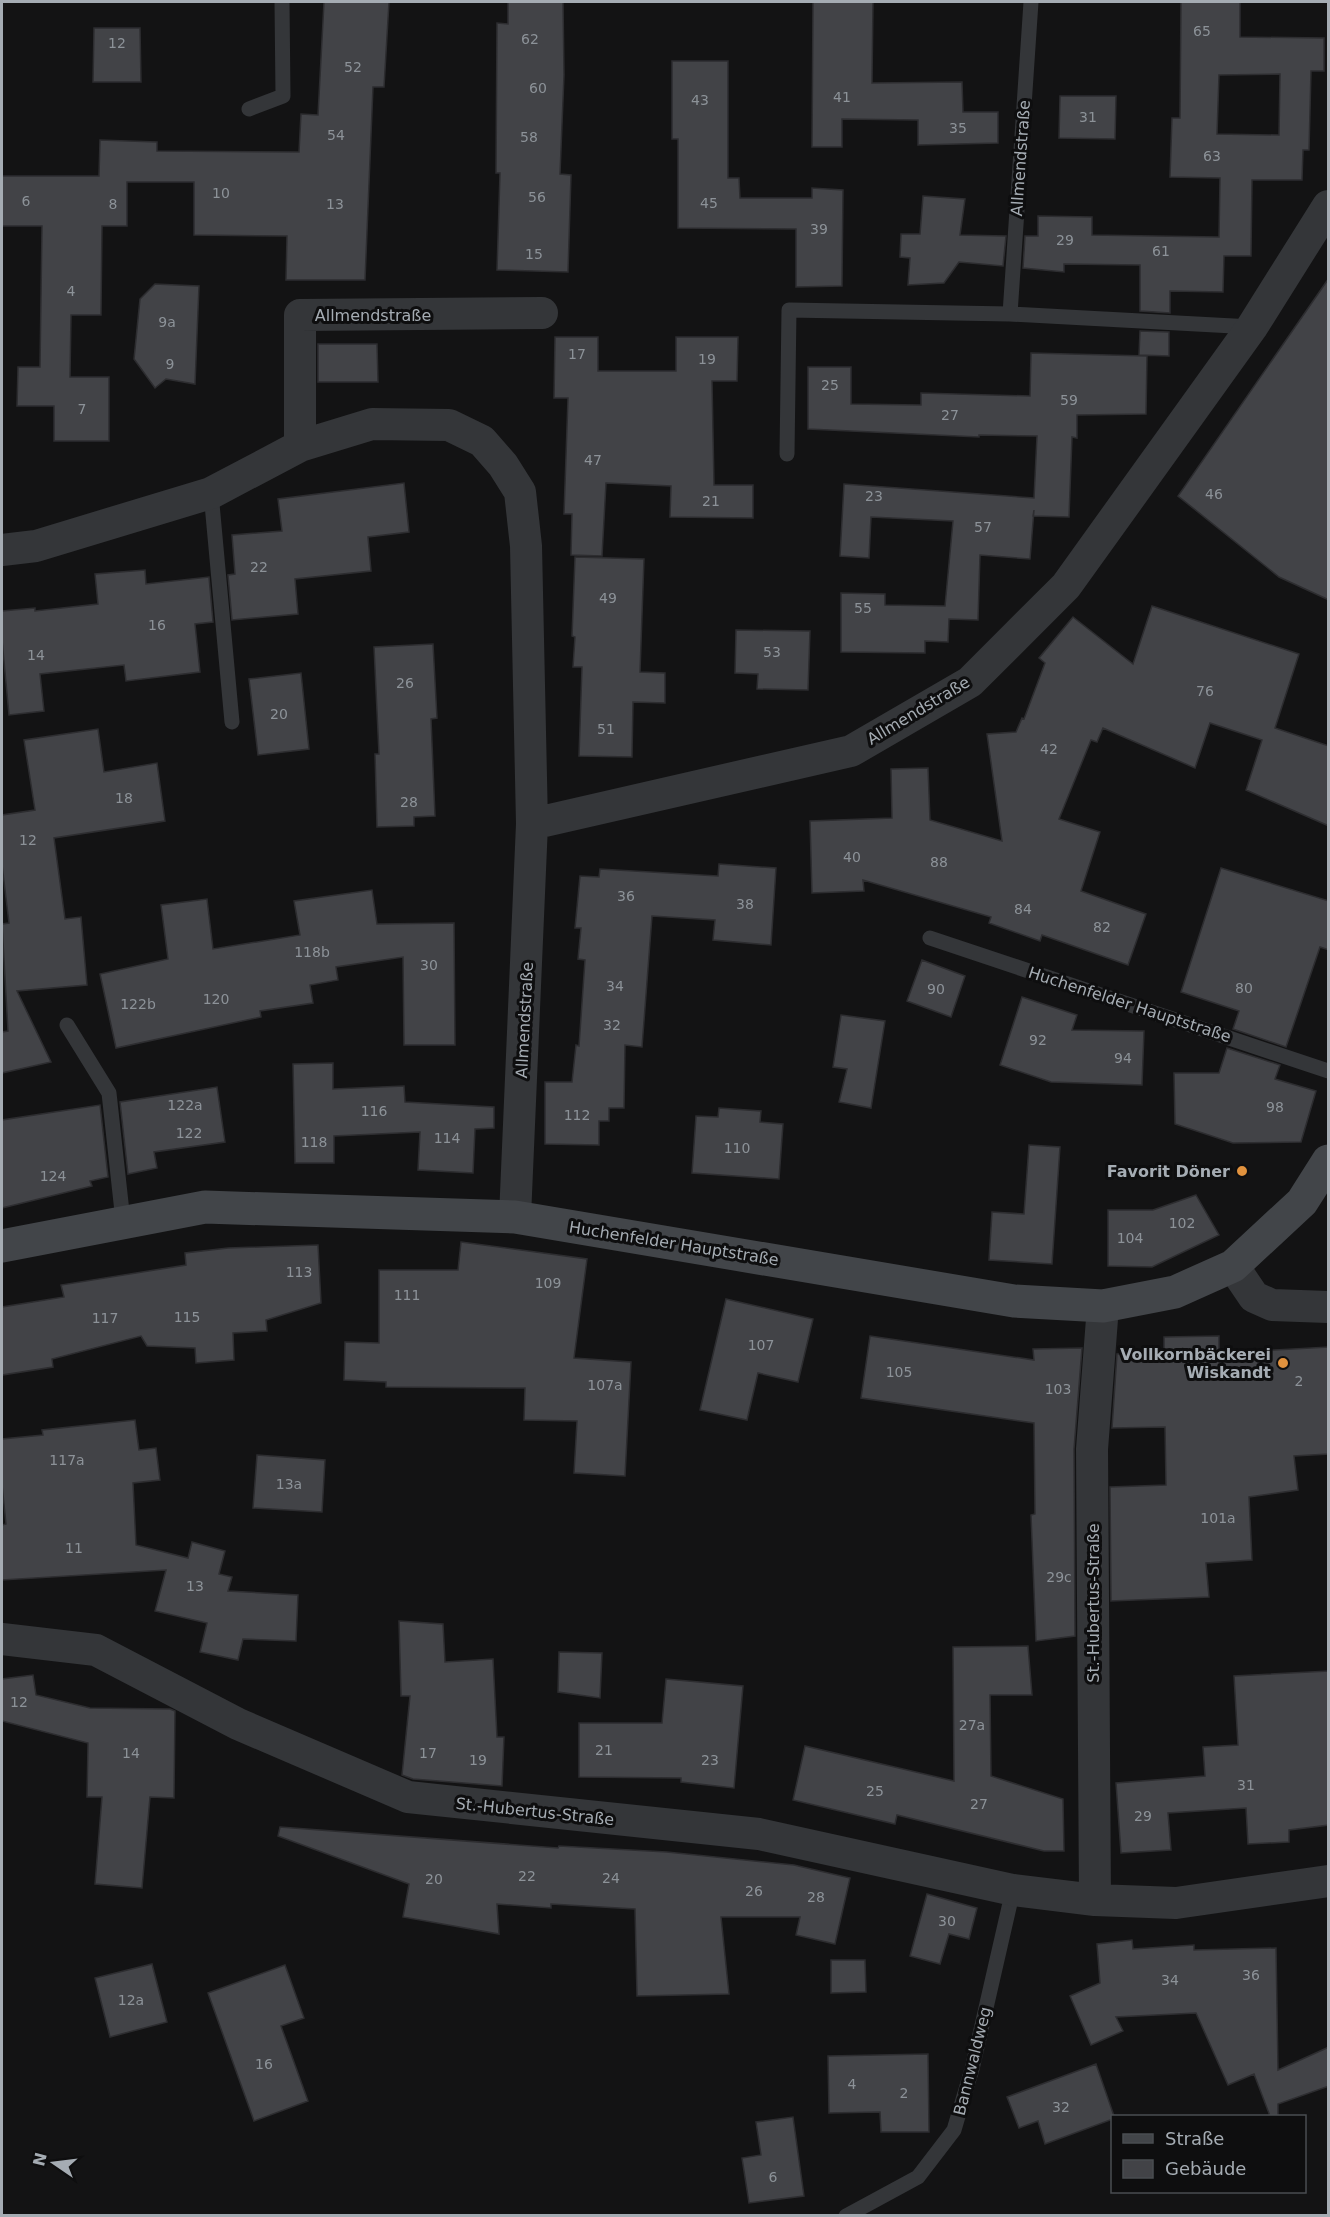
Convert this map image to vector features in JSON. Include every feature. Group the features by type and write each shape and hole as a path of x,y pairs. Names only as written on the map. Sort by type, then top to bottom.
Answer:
{"main road":[{"name":"Huchenfelder Hauptstraße","path":"2,1246 123,1221 206,1207 515,1217 1014,1301 1103,1306 1175,1292 1233,1266 1252,1251 1302,1202 1329,1161"}],"street":[{"name":"Allmendstraße","path":"532,824 851,751 970,682 1066,586 1252,327 1329,206"},
{"name":"Allmendstraße","path":"300,446 300,315 542,313"},
{"name":"Allmendstraße","path":"2,550 36,546 211,493 300,446 372,424 449,425 482,441 503,465 520,492 526,546 532,824 515,1217"},
{"path":"1233,1266 1254,1297 1272,1305 1329,1307"},
{"name":"St.-Hubertus-Straße","path":"1095,1900 1092,1449 1103,1306"},
{"name":"St.-Hubertus-Straße","path":"2,1640 96,1650 238,1724 408,1797 759,1834 1013,1890 1095,1900 1176,1903 1329,1881"}],"lane":[{"path":"249,109 283,96 282,2"},
{"name":"Allmendstraße","path":"1010,314 1030,2"},
{"path":"787,454 789,310 1010,314 1252,327"},
{"path":"211,493 232,722"},
{"name":"Huchenfelder Hauptstraße","path":"930,938 1329,1071"},
{"path":"67,1025 109,1093 123,1221"},
{"name":"Bannwaldweg","path":"846,2216 918,2177 954,2130 972,2069 1013,1890"}],"building":[{"path":"324,2 389,2 384,87 373,87 365,280 286,280 287,236 194,235 194,182 127,182 127,226 102,226 101,315 71,315 70,377 109,377 109,441 54,441 54,406 17,406 18,367 40,367 42,226 2,226 2,176 99,176 100,140 157,142 157,151 299,152 301,114 318,115"},
{"path":"508,2 563,2 564,75 560,174 571,175 568,272 497,270 500,173 496,173 497,23 508,24"},
{"path":"813,2 873,2 872,83 962,82 963,112 998,112 998,143 918,145 918,120 842,119 842,147 812,147"},
{"path":"1181,2 1240,2 1240,37 1324,38 1324,71 1311,71 1309,150 1303,150 1302,180 1252,180 1251,256 1224,256 1223,292 1170,291 1170,313 1140,311 1140,265 1064,264 1064,272 1023,268 1025,236 1038,236 1038,216 1092,217 1092,235 1219,237 1220,178 1170,177 1172,118 1180,118","holes":["1280,74 1279,135 1217,134 1219,75"]},
{"path":"94,28 140,28 141,82 93,82"},
{"path":"672,61 728,61 728,178 739,178 740,198 812,198 812,188 843,190 842,286 796,287 796,229 678,228 678,139 672,139"},
{"path":"1060,96 1116,96 1115,139 1059,138"},
{"path":"923,196 965,199 960,235 1006,236 1003,266 959,262 944,283 908,285 910,258 900,257 901,234 920,234"},
{"path":"1329,278 1329,600 1279,577 1178,496"},
{"path":"155,284 199,286 195,384 166,379 155,388 134,359 140,299"},
{"path":"1140,331 1169,332 1169,356 1139,355"},
{"path":"555,337 598,337 598,371 676,371 676,337 738,337 737,381 712,381 714,485 753,485 753,518 670,517 671,486 606,483 602,556 571,555 572,514 564,514 568,398 554,398"},
{"path":"318,344 377,344 378,382 318,382"},
{"path":"1031,353 1147,356 1146,414 1077,415 1077,438 1072,437 1069,517 1034,516 1030,559 980,555 978,620 949,619 948,642 925,641 925,653 841,652 841,593 885,594 885,605 945,606 953,521 871,517 869,558 840,556 844,484 1034,498 1037,436 979,435 979,437 808,429 808,367 851,367 851,404 921,405 921,393 1030,396"},
{"path":"404,483 409,532 368,537 371,571 295,579 298,614 232,620 228,575 235,574 232,535 282,531 278,499"},
{"path":"575,557 644,559 640,672 665,673 665,703 633,702 632,757 579,756 582,667 573,667"},
{"path":"145,570 146,584 209,577 213,622 195,624 200,672 126,681 124,665 40,674 44,711 9,715 2,640 2,611 35,608 35,611 98,604 95,574"},
{"path":"1152,606 1299,654 1275,728 1329,746 1329,826 1246,790 1262,740 1210,723 1195,768 1103,728 1097,742 1091,740 1059,819 1100,832 1081,891 1146,914 1128,965 1042,935 1040,941 989,923 991,917 863,880 864,891 812,893 810,821 892,818 891,769 928,768 930,820 1002,841 987,734 1016,732 1022,718 1024,719 1045,663 1039,658 1073,617 1133,664"},
{"path":"736,630 810,631 808,690 757,689 758,674 735,673"},
{"path":"433,644 437,718 431,719 435,816 414,817 414,826 377,827 375,754 379,754 374,647"},
{"path":"301,673 309,749 258,755 249,679"},
{"path":"98,729 104,772 157,763 165,821 54,838 65,919 81,917 87,985 17,991 51,1062 2,1073 2,1032 8,1031 2,924 9,923 2,865 2,815 35,810 24,740"},
{"path":"719,864 776,868 771,945 713,940 715,920 652,916 642,1047 625,1045 624,1108 609,1108 609,1121 599,1121 599,1145 545,1144 545,1082 572,1082 576,1045 579,1046 585,960 578,959 581,928 575,928 580,876 599,877 600,869 718,876"},
{"path":"1221,868 1329,901 1329,950 1320,947 1286,1047 1233,1029 1239,1011 1181,992"},
{"path":"372,890 377,924 454,923 455,1045 404,1045 403,957 336,967 338,980 310,985 313,1003 260,1011 261,1017 116,1048 100,974 168,959 161,905 207,899 213,949 300,935 294,901"},
{"path":"922,960 965,976 951,1017 907,1001"},
{"path":"1022,997 1077,1015 1072,1030 1144,1031 1142,1085 1051,1082 1000,1065"},
{"path":"841,1015 885,1021 871,1108 839,1102 847,1069 833,1067"},
{"path":"1227,1048 1280,1065 1275,1079 1316,1091 1301,1142 1233,1143 1175,1124 1174,1073 1219,1073"},
{"path":"333,1063 333,1089 404,1086 405,1102 494,1107 494,1128 475,1129 473,1173 418,1170 420,1132 334,1136 334,1163 295,1163 293,1064"},
{"path":"217,1087 225,1142 154,1152 157,1168 128,1174 120,1102"},
{"path":"100,1105 108,1177 90,1181 92,1186 2,1208 2,1120"},
{"path":"719,1108 761,1111 760,1122 783,1124 779,1179 692,1173 696,1116 718,1117"},
{"path":"1029,1145 1060,1147 1052,1264 989,1260 992,1212 1024,1214"},
{"path":"1196,1195 1219,1235 1152,1267 1108,1266 1108,1210 1153,1210"},
{"path":"461,1242 587,1259 574,1358 631,1362 625,1476 574,1473 577,1421 524,1420 525,1388 386,1387 386,1382 344,1380 345,1342 379,1343 379,1270 458,1270"},
{"path":"318,1245 321,1303 266,1320 267,1331 233,1333 234,1360 196,1363 195,1348 147,1346 141,1336 52,1359 53,1367 2,1375 2,1307 64,1297 61,1285 186,1265 185,1253 228,1248"},
{"path":"726,1299 813,1319 798,1382 758,1373 747,1420 700,1410"},
{"path":"870,1336 1034,1360 1033,1349 1082,1348 1074,1449 1075,1636 1036,1641 1031,1515 1035,1514 1034,1423 861,1398"},
{"path":"1219,1336 1219,1353 1329,1347 1329,1454 1294,1456 1298,1490 1249,1497 1252,1560 1206,1563 1209,1597 1111,1601 1110,1487 1166,1485 1165,1427 1112,1428 1117,1354 1164,1353 1164,1337"},
{"path":"135,1420 139,1450 156,1448 160,1480 133,1483 136,1545 188,1558 192,1542 225,1551 219,1574 232,1577 228,1591 298,1595 296,1641 243,1639 238,1660 200,1652 207,1623 155,1611 166,1570 2,1580 2,1525 6,1524 2,1485 2,1439 43,1435 42,1430"},
{"path":"257,1455 325,1460 322,1512 253,1508"},
{"path":"399,1621 443,1624 445,1662 493,1659 497,1737 504,1737 502,1786 413,1779 402,1775 410,1696 401,1696"},
{"path":"1028,1646 1032,1695 990,1695 991,1776 1063,1799 1064,1851 1044,1851 897,1815 895,1824 793,1800 805,1746 954,1781 953,1647"},
{"path":"559,1652 602,1653 600,1698 558,1692"},
{"path":"1329,1671 1329,1825 1289,1830 1289,1842 1248,1844 1246,1808 1168,1813 1171,1850 1121,1853 1116,1783 1205,1776 1203,1747 1238,1745 1234,1676"},
{"path":"33,1675 36,1695 90,1708 170,1709 175,1711 174,1798 150,1797 142,1888 95,1884 102,1797 87,1797 88,1743 2,1721 2,1679"},
{"path":"666,1679 743,1686 734,1788 681,1782 681,1778 579,1777 579,1723 662,1723"},
{"path":"280,1827 558,1848 559,1846 667,1852 794,1865 850,1878 835,1944 796,1935 800,1917 721,1917 729,1994 637,1996 635,1909 551,1904 551,1908 497,1904 499,1934 403,1917 409,1884 278,1836"},
{"path":"927,1894 977,1908 969,1939 949,1934 940,1964 910,1956"},
{"path":"1132,1940 1133,1949 1194,1945 1194,1950 1276,1948 1278,2070 1329,2047 1329,2086 1278,2104 1278,2115 1270,2115 1254,2074 1228,2085 1196,2013 1116,2017 1123,2031 1091,2045 1070,1996 1100,1983 1097,1944"},
{"path":"831,1960 865,1960 866,1992 831,1993"},
{"path":"152,1964 167,2022 110,2037 95,1978"},
{"path":"285,1965 304,2018 281,2026 308,2101 254,2121 208,1993"},
{"path":"928,2054 929,2132 881,2132 880,2112 829,2113 828,2056"},
{"path":"1096,2064 1114,2115 1111,2115 1111,2120 1045,2144 1038,2121 1019,2128 1007,2097"},
{"path":"793,2117 804,2196 749,2203 742,2158 761,2155 756,2122"}],"place":[{"name":"Favorit Döner","path":"1242,1171"},
{"name":"Vollkornbäckerei Wiskandt","path":"1283,1363"}]}
